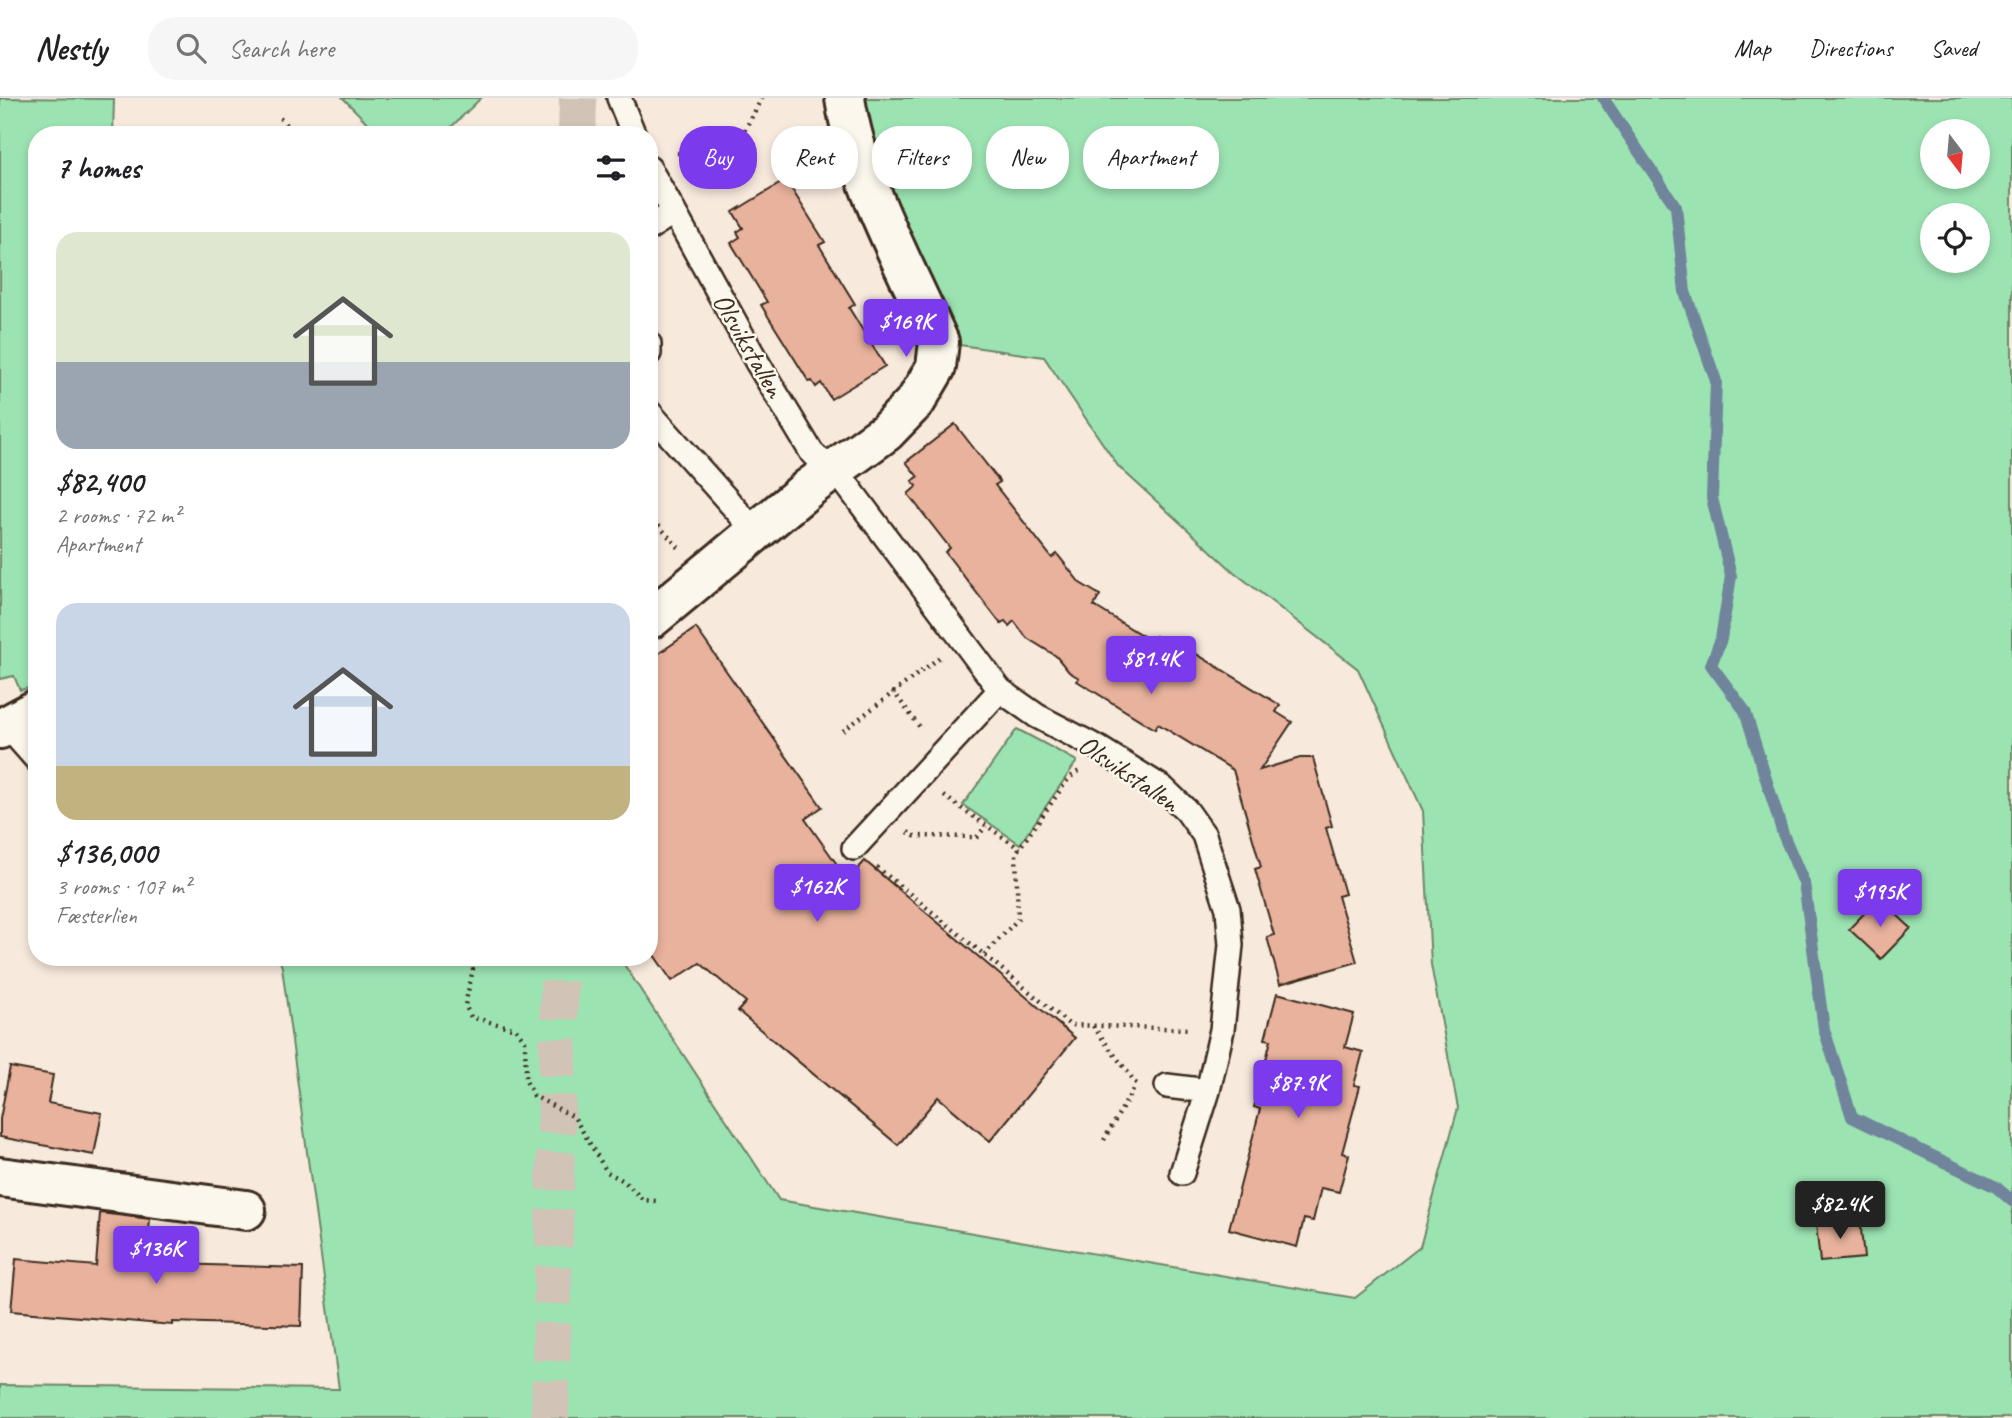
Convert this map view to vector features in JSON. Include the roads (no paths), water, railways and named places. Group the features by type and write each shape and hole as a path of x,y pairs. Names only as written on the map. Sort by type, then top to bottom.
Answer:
{"street":[{"path":"658,613 755,531 886,432 916,401 936,367 939,342 869,184 848,122 845,98"},
{"path":"0,1177 246,1210"}],"lane":[{"path":"619,98 630,126"},
{"name":"Olsvikstallen","path":"658,163 674,212 757,362 812,453 844,481 1000,690 1037,716 1100,749 1163,788 1187,811 1204,835 1225,899 1231,945 1222,1030 1208,1091 1182,1173"},
{"path":"658,222 674,212"},
{"path":"658,422 755,531"},
{"path":"854,848 1000,690"},
{"path":"15,721 28,744"},
{"path":"1167,1086 1208,1091"}],"waterway":[{"path":"1603,98 1676,207 1685,292 1716,381 1712,498 1731,576 1721,639 1711,665 1745,711 1783,834 1804,883 1824,1029 1852,1117 1996,1187 2012,1201"}],"tunnel":[{"path":"577,126 578,98"},
{"path":"550,1418 560,966"}]}
